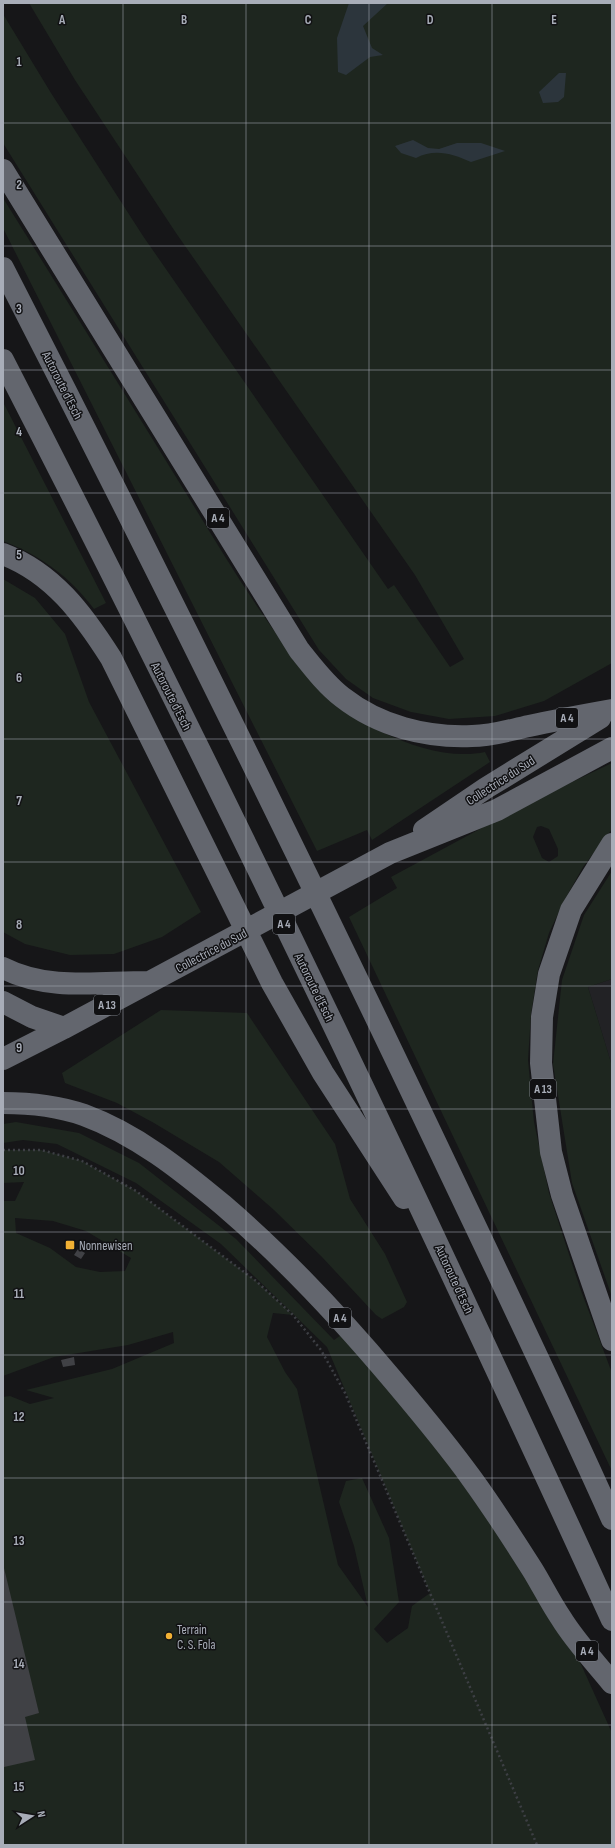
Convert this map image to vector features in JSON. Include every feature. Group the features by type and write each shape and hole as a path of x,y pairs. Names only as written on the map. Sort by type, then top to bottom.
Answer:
{"highway":[{"name":"A 4","path":"3,170 299,650 317,672 341,696 373,716 400,727 419,733 443,736 473,736 499,733 612,710"},
{"name":"Autoroute d'Esch","path":"3,268 110,477 294,848 493,1265 612,1519"},
{"name":"Autoroute d'Esch","path":"3,360 200,752 321,998 454,1276 612,1620"},
{"name":"A 4","path":"3,554 31,568 53,583 74,604 111,658 272,983 323,1073 454,1276"},
{"name":"Collectrice du Sud","path":"390,853 486,788 612,710"},
{"name":"Collectrice du Sud","path":"3,1059 31,1046 390,853 497,810 612,748"},
{"name":"A 13","path":"612,844 571,910 549,974 542,1017 541,1063 551,1152 562,1195 612,1340"},
{"path":"3,968 34,980 60,984 151,982"},
{"path":"3,1002 32,1017 64,1028"},
{"name":"Collectrice du Sud","path":"3,1069 31,1046"},
{"name":"A 4","path":"3,1103 39,1104 55,1107 85,1116 120,1131 158,1154 199,1185 242,1222 281,1259 350,1329 441,1438 472,1479 532,1570 562,1620 612,1683"}],"path":[{"path":"3,1150 41,1150 82,1161 136,1191 256,1281 293,1315 321,1350 345,1393 537,1845"}],"shaded area":[{"path":"29,3 612,3 612,663 544,701 495,716 449,719 411,712 373,698 346,679 319,650 3,143 3,14 51,93 143,236 388,589 394,585 450,667 464,659 415,575 176,233 75,80"},
{"path":"349,3 388,3 363,26 372,48 383,55 370,57 346,75 338,72 337,38"},
{"path":"559,73 566,73 564,97 558,102 543,103 539,92"},
{"path":"413,140 428,148 439,149 457,143 481,143 505,151 471,162 444,153 430,153 416,158 401,153 395,146"},
{"path":"3,198 238,577 274,631 312,682 347,712 392,736 416,746 440,752 463,754 485,752 490,762 372,840 367,830 317,851 3,228"},
{"path":"3,402 106,603 94,609 75,587 53,568 42,560 3,541"},
{"path":"3,579 35,598 65,634 89,702 201,912 162,937 114,954 70,955 25,944 3,932"},
{"path":"612,763 612,829 583,867 564,901 549,933 538,970 531,1014 528,1060 534,1122 549,1193 580,1288 612,1373 612,1471 349,917 397,888 391,877 530,802","holes":["541,826 549,829 558,849 558,856 549,862 542,858 533,837 537,827"]},
{"path":"612,871 612,979 588,987 612,1066 612,1297 572,1183 553,1064 562,980 584,915"},
{"path":"612,979 612,1066 588,987"},
{"path":"161,1010 247,1013 335,1144 350,1199 385,1254 407,1302 404,1307 382,1319 376,1315 322,1257 274,1210 219,1162 154,1123 117,1103 65,1083 62,1073"},
{"path":"16,1122 79,1133 139,1163 236,1239 334,1340 350,1329 561,1620 612,1733 612,1845 3,1845 3,1397 10,1396 30,1404 54,1398 26,1390 112,1369 174,1343 173,1332 128,1345 54,1357 3,1376 3,1201 15,1201 24,1182 3,1183 3,1150 41,1150 82,1161 136,1191 256,1281 293,1315 273,1313 267,1337 285,1372 297,1389 338,1565 368,1607 354,1546 339,1502 346,1481 362,1478 389,1538 399,1602 374,1629 387,1643 408,1628 412,1606 430,1593 327,1347 221,1244 136,1183 57,1144 23,1140 3,1143 3,1124","holes":["15,1218 53,1221 86,1231 131,1258 125,1271 100,1272 76,1267 50,1248 16,1233"]}],"building":[{"path":"78,1249 85,1253 81,1259 74,1255"},
{"path":"74,1357 75,1365 63,1367 61,1360"},
{"path":"4,1568 39,1713 25,1717 35,1760 3,1767"}],"place":[{"name":"Nonnewisen","path":"70,1245"},
{"name":"Terrain C. S. Fola","path":"169,1636"}]}
